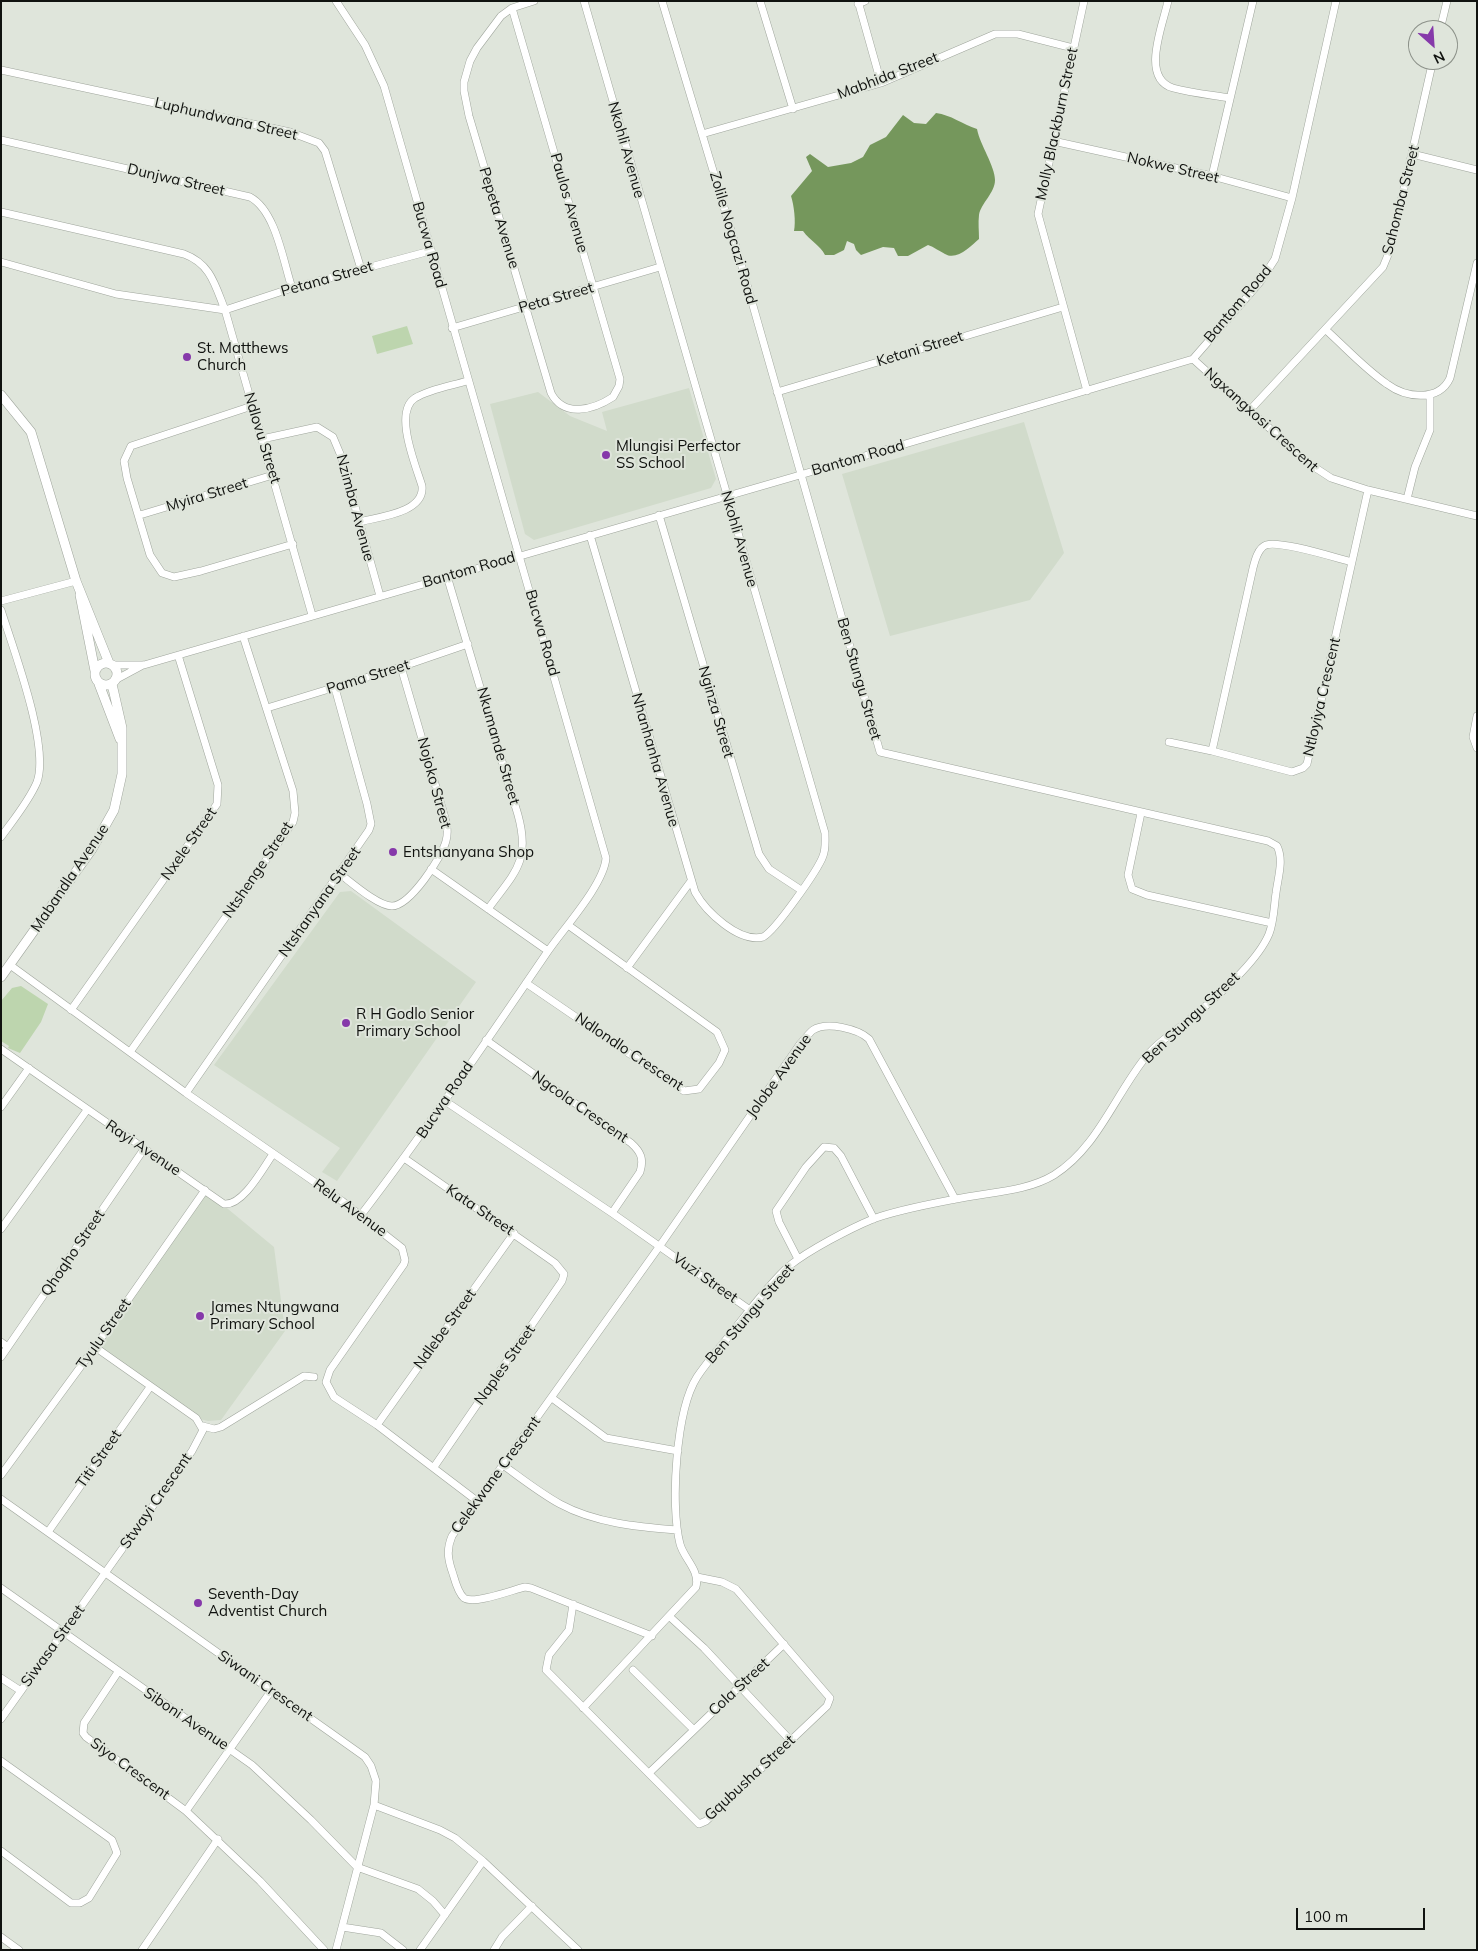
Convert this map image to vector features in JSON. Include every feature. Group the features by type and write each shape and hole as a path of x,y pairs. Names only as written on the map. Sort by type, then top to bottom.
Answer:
{"street":[{"name":"Bucwa Road","path":"336,1 365,44 379,72 606,858 603,872 568,925 445,1101 361,1215"},
{"name":"Pepeta Avenue","path":"534,1 512,8 494,24 477,48 466,74 464,92 469,116 551,393 558,404 566,409 579,410 613,397"},
{"name":"Nkohli Avenue","path":"584,1 825,833 824,855 770,932 763,937 751,938 711,914 700,901 691,881"},
{"name":"Zolile Nogcazi Road","path":"662,1 800,475"},
{"path":"760,1 792,109"},
{"name":"Molly Blackburn Street","path":"1084,1 1038,214 1087,391"},
{"path":"1168,1 1155,56 1154,66 1159,80 1173,88 1230,98"},
{"path":"1212,176 1252,1"},
{"name":"Bantom Road","path":"114,681 144,664 800,475 1193,359 1269,269 1275,259 1292,198 1336,1"},
{"path":"1442,20 1447,1"},
{"path":"861,2 880,83"},
{"name":"Paulos Avenue","path":"512,8 620,379 620,386 613,397"},
{"name":"Mabhida Street","path":"702,134 880,83 972,43 1002,33 1018,34 1074,48"},
{"name":"Luphundwana Street","path":"1,70 290,132 319,143 330,161 361,269"},
{"name":"Sahomba Street","path":"1250,410 1383,267 1390,250 1432,70"},
{"name":"Dunjwa Street","path":"1,140 250,197 262,205 270,216 292,288"},
{"name":"Nokwe Street","path":"1053,141 1212,176 1292,198"},
{"path":"1412,154 1477,170"},
{"name":"Ndlovu Street","path":"1,212 193,257 211,273 225,310 274,475 312,615"},
{"name":"Petana Street","path":"225,310 292,288 430,250"},
{"path":"1,262 116,294 225,310"},
{"path":"1326,330 1388,385 1403,391 1430,396 1442,390 1450,378 1477,263"},
{"name":"Peta Street","path":"452,328 594,288 660,267"},
{"name":"Ketani Street","path":"777,392 1063,307"},
{"name":"Ngxangxosi Crescent","path":"1193,359 1320,472 1342,483 1477,516"},
{"path":"359,522 409,508 417,502 422,495 422,486 406,430 405,412 414,399 467,381"},
{"path":"1,395 31,432 78,585 110,664 117,671 114,681 104,686 99,684 95,678 78,585"},
{"path":"1407,499 1415,467 1430,430 1430,396"},
{"path":"252,406 148,438 131,446 124,461 154,563 162,573 174,576 201,571 293,544"},
{"name":"Nzimba Avenue","path":"262,438 308,427 317,427 328,432 338,446 380,596"},
{"name":"Myira Street","path":"140,514 274,475"},
{"name":"Ben Stungu Street","path":"697,1577 684,1554 677,1530 674,1488 678,1451 688,1400 696,1379 750,1310 780,1275 798,1259 874,1219 955,1199 1034,1184 1050,1177 1066,1166 1084,1148 1096,1132 1146,1056 1209,1004 1236,977 1264,943 1272,923 1281,861 1277,846 1268,840 880,752 800,475"},
{"name":"Ntloyiya Crescent","path":"1170,742 1292,772 1303,768 1306,764 1368,490"},
{"name":"Nginza Street","path":"659,515 758,854 769,869 801,890"},
{"name":"Nhanhanha Avenue","path":"590,535 691,881"},
{"path":"1212,751 1253,568 1260,550 1265,545 1280,544 1352,562"},
{"name":"Nkumande Street","path":"448,576 518,815 524,844 521,862 488,909"},
{"path":"1,601 78,585"},
{"path":"1,610 34,720 41,759 37,781 1,837"},
{"name":"Ntshenge Street","path":"130,1052 293,822 295,813 293,791 243,636"},
{"name":"Pama Street","path":"267,708 402,668 468,644"},
{"name":"Nxele Street","path":"71,1010 216,804 218,785 178,655"},
{"path":"95,671 100,664 110,664"},
{"name":"Bantom Road","path":"110,664 144,664"},
{"name":"Nojoko Street","path":"340,874 380,902 391,906 404,903 431,869 446,843 447,826 402,668"},
{"name":"Mabandla Avenue","path":"1,977 106,828 118,794 122,774 122,728 114,681"},
{"name":"Mabandla Avenue","path":"99,684 121,742"},
{"name":"Ntshanyana Street","path":"186,1093 369,830 371,824 367,804 334,688"},
{"path":"1477,716 1473,737 1477,748"},
{"path":"1142,812 1128,875 1132,889 1147,895 1272,923"},
{"path":"431,869 548,951"},
{"path":"627,968 691,881"},
{"name":"Ndlondlo Crescent","path":"526,983 684,1091 699,1089 724,1055 724,1043 708,1025 568,925"},
{"name":"Relu Avenue","path":"10,965 186,1093 361,1215 402,1248 405,1260 330,1370 326,1382 334,1397 434,1467 477,1501"},
{"name":"Jolobe Avenue","path":"659,1247 800,1044 815,1029 835,1027 854,1029 868,1039 955,1199"},
{"name":"Ngcola Crescent","path":"486,1040 631,1143 640,1152 642,1164 640,1172 612,1213"},
{"name":"Rayi Avenue","path":"1,1049 224,1204 234,1203 244,1194 273,1154"},
{"path":"1,1107 29,1068"},
{"path":"445,1101 612,1213 659,1247"},
{"path":"1,1229 87,1110"},
{"path":"798,1259 779,1222 776,1211 810,1162 824,1147 834,1148 840,1156 874,1219"},
{"name":"Qhoqho Street","path":"1,1357 144,1149"},
{"name":"Kata Street","path":"404,1158 555,1263"},
{"name":"Tyulu Street","path":"1,1475 95,1347 205,1190"},
{"name":"Ndlebe Street","path":"377,1426 514,1233"},
{"name":"Vuzi Street","path":"659,1247 750,1310"},
{"name":"Celekwane Crescent","path":"652,1636 525,1587 483,1599 473,1600 464,1597 454,1577 447,1550 452,1536 502,1464 552,1398 659,1247"},
{"name":"Naples Street","path":"434,1467 562,1281 563,1270 555,1263"},
{"path":"1,1342 8,1347"},
{"path":"95,1347 196,1418 202,1426 214,1429 221,1427 304,1376 314,1377"},
{"name":"Titi Street","path":"48,1532 150,1387"},
{"path":"552,1398 606,1438 678,1451"},
{"name":"Stwayi Crescent","path":"105,1573 192,1451 202,1434 202,1426"},
{"path":"502,1464 560,1504 580,1513 632,1525 677,1530"},
{"name":"Siwani Crescent","path":"1,1499 365,1758 371,1766 376,1781 374,1805 336,1950"},
{"name":"Siwasa Street","path":"1,1719 105,1573"},
{"path":"583,1708 694,1592 698,1583 697,1577"},
{"name":"Gqubusha Street","path":"573,1604 569,1630 549,1655 546,1666 550,1675 699,1824 706,1821 830,1704 830,1698 736,1590 722,1582 697,1577"},
{"name":"Siboni Avenue","path":"1,1588 118,1672 231,1749 272,1783 357,1867"},
{"path":"670,1617 704,1648 790,1740"},
{"name":"Cola Street","path":"649,1773 784,1644"},
{"path":"633,1670 693,1730"},
{"name":"Siyo Crescent","path":"118,1672 84,1723 83,1733 186,1811 218,1839 324,1950"},
{"path":"1,1678 21,1692"},
{"path":"186,1811 271,1691"},
{"path":"1,1761 112,1840 118,1853 89,1898 76,1904 71,1903 1,1851"},
{"path":"374,1805 447,1833 483,1861 578,1950"},
{"path":"142,1950 218,1839"},
{"path":"420,1950 483,1861"},
{"path":"357,1867 418,1889 433,1901 445,1915"},
{"path":"494,1950 502,1937 532,1906"},
{"path":"342,1927 381,1933 403,1950"},
{"path":"1,1937 19,1950"}],"shaded area":[{"path":"936,113 977,129 994,174 993,189 982,206 979,215 979,239 964,252 950,256 928,245 908,256 898,256 894,248 883,247 861,255 856,250 854,244 847,241 844,250 834,255 825,255 803,231 794,231 795,223 791,196 812,171 806,157 810,154 828,167 851,163 863,157 870,145 886,137 903,115 914,123 926,124"},
{"path":"407,326 413,344 377,354 372,336"},
{"name":"Mlungisi Perfector SS School","path":"689,388 716,479 711,488 534,540 525,534 490,404 538,392 570,416 607,431 602,412"},
{"path":"1024,422 1064,553 1030,600 890,636 842,474"},
{"name":"R H Godlo Senior Primary School","path":"351,891 476,982 337,1181 322,1172 340,1148 214,1065 340,892"},
{"path":"21,986 48,1004 41,1022 20,1053 8,1048 9,1046 1,1041 1,1001 12,988"},
{"name":"James Ntungwana Primary School","path":"205,1190 274,1247 285,1331 221,1420 208,1421 196,1418 95,1347"}],"place":[{"name":"St. Matthews Church","path":"187,357"},
{"name":"Mlungisi Perfector SS School","path":"606,455"},
{"name":"Entshanyana Shop","path":"393,852"},
{"name":"R H Godlo Senior Primary School","path":"346,1023"},
{"name":"James Ntungwana Primary School","path":"200,1316"},
{"name":"Seventh-Day Adventist Church","path":"198,1603"}]}
